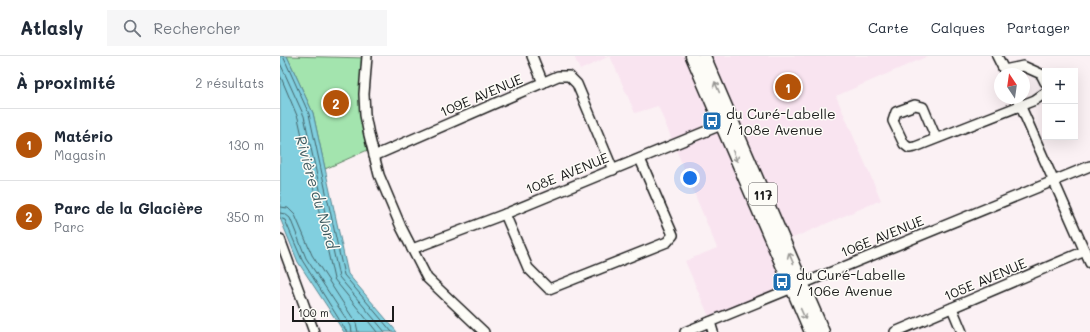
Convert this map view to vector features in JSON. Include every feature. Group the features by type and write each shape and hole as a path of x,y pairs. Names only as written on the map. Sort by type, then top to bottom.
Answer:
{"main road":[{"name":"117","path":"692,56 726,123 797,286 823,332"},
{"name":"117","path":"704,56 726,123"},
{"name":"117","path":"797,286 811,332"}],"street":[{"path":"367,56 364,94 365,115 374,156 380,175 401,227 427,278 484,332"},
{"path":"532,56 544,83"},
{"path":"997,56 1003,68"},
{"path":"1017,68 1023,66 1028,68"},
{"path":"1030,69 1041,74 1042,76"},
{"name":"109E AVENUE","path":"374,156 558,76 569,76 577,84 613,170"},
{"path":"1030,100 1035,100 1042,95"},
{"path":"936,138 922,107 915,105 896,112 893,121 904,144 909,148 936,138 1012,104"},
{"path":"1020,104 1090,263"},
{"name":"108E AVENUE","path":"412,249 505,214 726,123"},
{"path":"505,214 528,268 549,289 667,242 673,235 640,159"},
{"name":"106E AVENUE","path":"685,332 1090,166"},
{"path":"280,239 314,332"},
{"name":"105E AVENUE","path":"896,332 1085,251"},
{"path":"952,308 962,332"},
{"path":"710,322 714,332"}],"shaded area":[{"path":"574,56 610,56 580,70"},
{"path":"610,56 687,56 786,286 710,319 685,261 717,248 658,106 635,113"},
{"path":"705,56 928,56 836,96 881,200 786,241"}],"green space":[{"path":"287,56 367,58 364,94 372,148 325,169 313,113"}],"water":[{"name":"Rivière du Nord","path":"280,56 287,56 313,113 348,274 397,332 344,332 298,262 280,218"}],"place":[{"name":"Matério","path":"788,87"},
{"name":"Parc de la Glacière","path":"336,103"},
{"name":"du Curé-Labelle / 108e Avenue","path":"712,121"},
{"name":"du Curé-Labelle / 106e Avenue","path":"782,282"}]}
